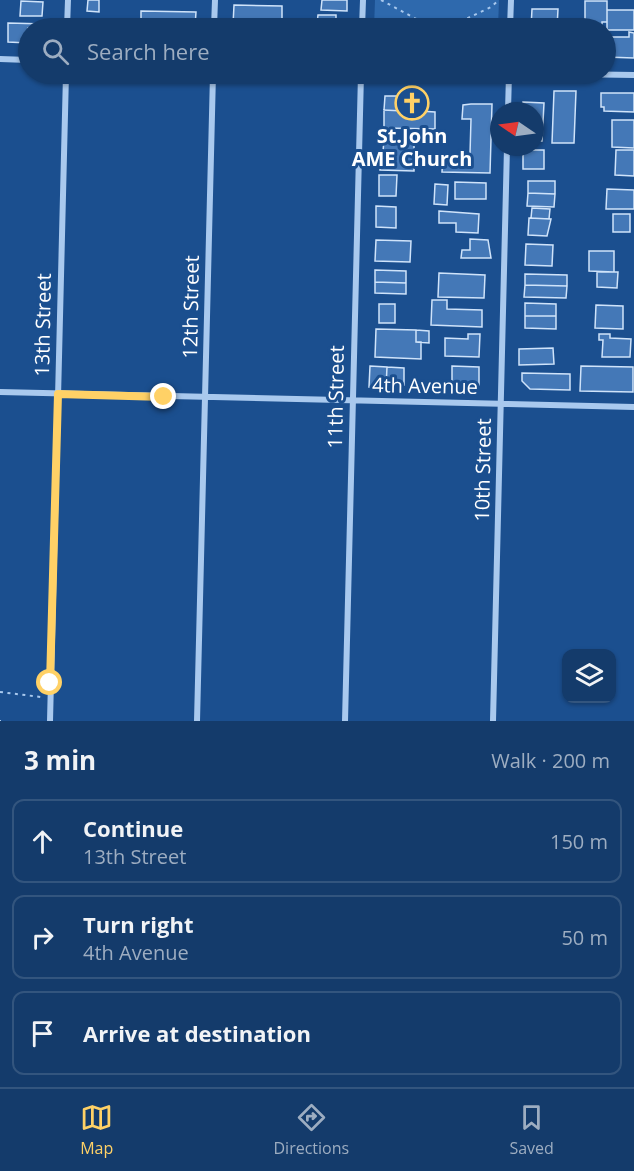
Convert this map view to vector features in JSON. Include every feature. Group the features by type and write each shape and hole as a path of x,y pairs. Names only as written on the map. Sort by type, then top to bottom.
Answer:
{"street":[{"path":"67,18 68,0"},
{"path":"214,18 215,0"},
{"path":"362,18 363,0"},
{"path":"510,18 511,0"},
{"path":"0,59 18,60"},
{"path":"616,75 634,75"},
{"name":"13th Street","path":"50,721 66,84"},
{"name":"12th Street","path":"197,721 213,84"},
{"name":"11th Street","path":"345,721 361,84"},
{"path":"508,102 509,84"},
{"name":"10th Street","path":"493,721 507,156"},
{"name":"4th Avenue","path":"0,392 634,407"}],"path":[{"path":"381,0 414,18"},
{"path":"468,18 491,7 499,0"},
{"path":"0,692 50,697"}],"shaded area":[{"path":"375,0 499,0 498,18 374,18"}],"building":[{"path":"88,0 99,0 99,12 87,11"},
{"path":"322,0 347,0 347,11 321,10"},
{"path":"21,1 43,2 42,16 20,16"},
{"path":"585,1 607,1 607,18 585,18"},
{"path":"234,5 282,6 282,18 233,18"},
{"path":"532,9 558,9 558,18 532,18"},
{"path":"607,10 634,10 634,30 616,30 616,18 607,18"},
{"path":"141,11 196,12 196,18 141,18"},
{"path":"318,15 336,15 336,18 318,18"},
{"path":"8,23 18,23 18,42 8,42"},
{"path":"629,32 634,33 634,58 616,57 616,37 629,37"},
{"path":"554,91 576,91 574,143 552,143"},
{"path":"399,93 403,93 403,111 384,110 385,96 399,96"},
{"path":"403,93 421,93 420,111 435,112 435,129 384,128 384,110 403,111"},
{"path":"601,93 634,93 634,112 604,111 604,107 601,107"},
{"path":"490,104 490,173 442,172 443,154 470,154 471,119 462,119 463,105"},
{"path":"612,120 634,120 634,148 612,147"},
{"path":"384,139 414,140 414,171 380,170 381,155 390,155 390,152 383,152"},
{"path":"616,150 634,150 634,176 615,175"},
{"path":"523,156 544,156 544,169 523,169"},
{"path":"379,175 397,175 396,196 379,196"},
{"path":"528,181 555,181 555,194 528,193"},
{"path":"455,182 486,183 486,199 455,199"},
{"path":"435,184 448,185 447,205 434,204"},
{"path":"607,189 634,190 634,209 606,209"},
{"path":"528,193 555,194 554,207 527,206"},
{"path":"376,206 396,207 396,228 376,227"},
{"path":"532,208 550,209 549,219 531,218"},
{"path":"439,211 479,214 478,233 456,232 456,223 439,223"},
{"path":"613,214 630,214 630,232 613,232"},
{"path":"529,218 551,219 547,236 528,235"},
{"path":"470,239 488,240 491,258 461,258 462,250 470,250"},
{"path":"376,240 411,241 410,262 375,261"},
{"path":"526,244 553,245 552,266 525,265"},
{"path":"589,251 614,251 614,272 589,271"},
{"path":"375,270 406,271 406,283 375,282"},
{"path":"597,272 618,272 617,288 597,287"},
{"path":"439,273 485,275 484,298 438,297"},
{"path":"525,274 567,275 567,286 525,285"},
{"path":"375,282 406,283 406,294 375,293"},
{"path":"525,285 567,286 566,298 524,297"},
{"path":"432,300 447,300 447,309 482,310 482,327 431,325"},
{"path":"525,303 556,304 556,316 525,316"},
{"path":"379,304 395,304 395,323 379,323"},
{"path":"596,305 623,306 623,329 595,328"},
{"path":"525,316 556,316 556,329 525,328"},
{"path":"376,329 416,330 416,342 421,342 421,359 375,357"},
{"path":"416,330 429,331 429,343 416,342"},
{"path":"468,334 480,334 479,357 445,356 445,338 468,339"},
{"path":"599,334 610,334 610,338 631,339 630,357 602,357 603,340 599,340"},
{"path":"553,348 554,364 519,365 519,349"},
{"path":"370,366 387,367 386,388 369,387"},
{"path":"452,366 479,367 479,385 452,384"},
{"path":"581,366 633,367 633,392 580,391"},
{"path":"387,367 404,368 404,385 386,387"},
{"path":"522,373 570,374 570,390 530,389 522,381"}],"place":[{"name":"St.John AME Church","path":"412,103"}],"route":[{"path":"50,683 58,394 164,397"}]}
